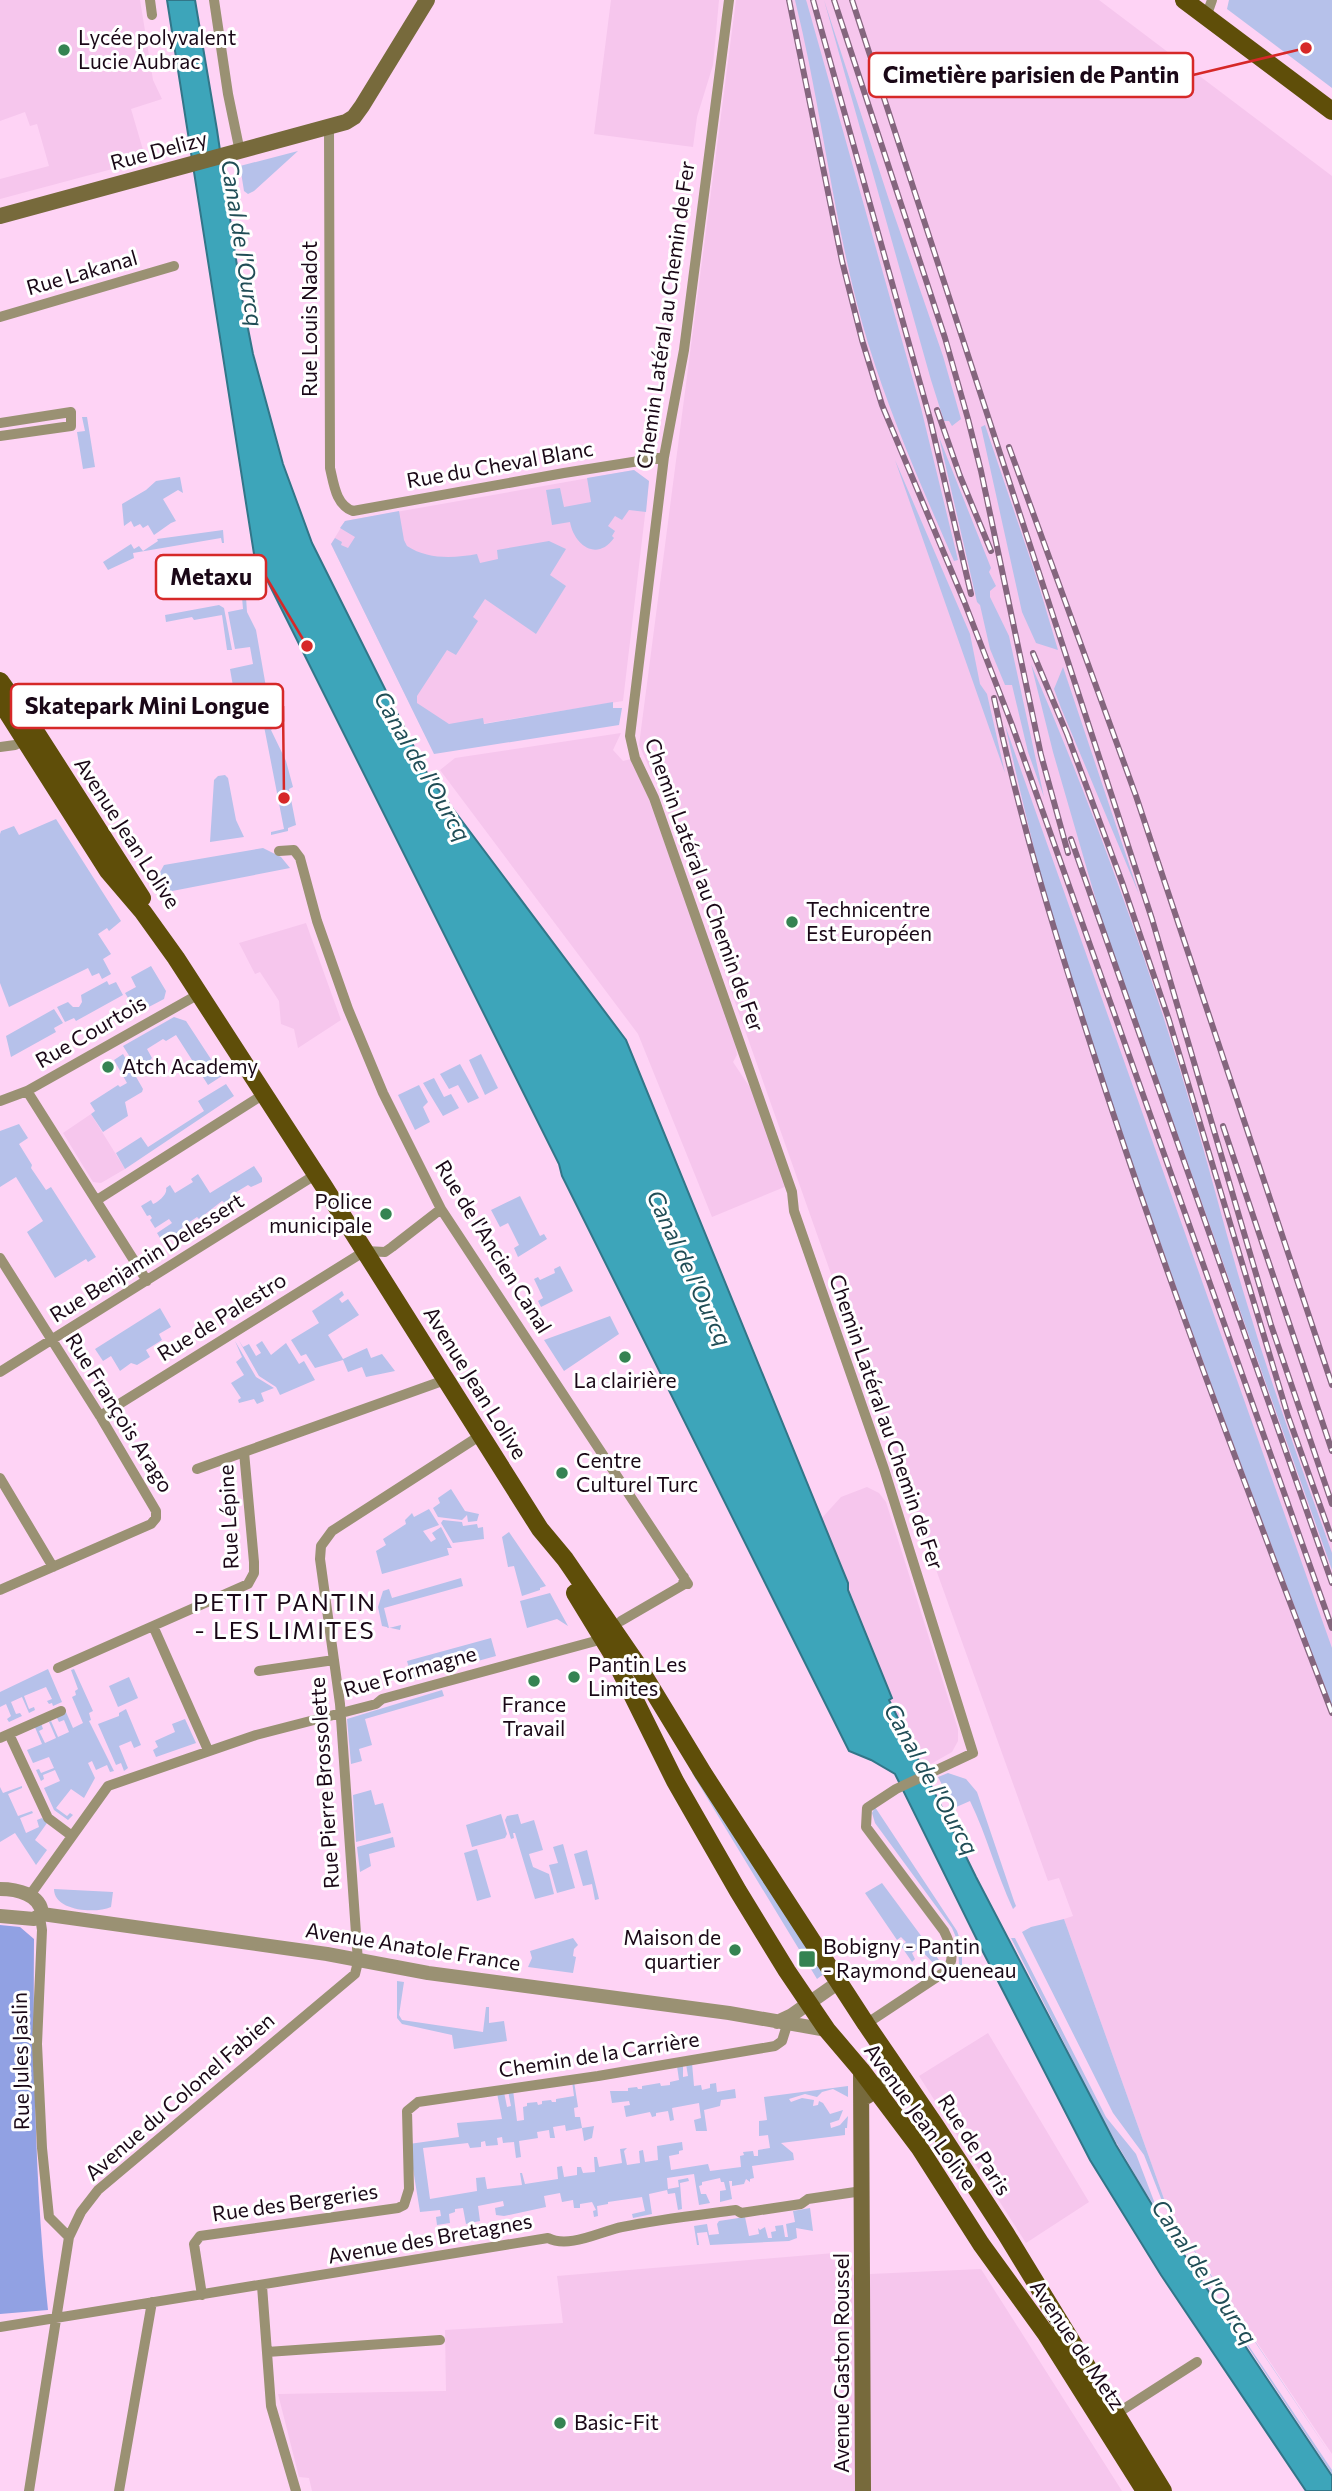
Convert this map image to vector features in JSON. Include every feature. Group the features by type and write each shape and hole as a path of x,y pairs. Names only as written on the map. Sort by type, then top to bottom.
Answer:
{"main road":[{"path":"329,128 352,102 415,0"},
{"name":"Rue Delizy","path":"0,216 346,122 362,106 427,0"},
{"path":"1184,0 1209,8 1332,111"},
{"name":"Avenue Jean Lolive","path":"0,681 31,737 150,911 176,958 540,1529 608,1619 740,1829"},
{"name":"Avenue Jean Lolive","path":"0,701 31,737"},
{"name":"Avenue Jean Lolive","path":"540,1529 556,1564 603,1639 650,1727 675,1781 738,1891 808,2003 861,2070 869,2094 919,2147 969,2226"},
{"name":"Rue de Paris","path":"740,1829 1006,2234 1163,2491"},
{"path":"869,2094 899,2072"},
{"name":"Avenue Gaston Roussel","path":"863,2491 862,2191 869,2094"},
{"name":"Avenue de Metz","path":"969,2226 1045,2334 1145,2491"}],"street":[{"path":"150,0 152,15"},
{"path":"214,0 235,153"},
{"name":"Chemin Latéral au Chemin de Fer","path":"729,0 684,350 664,457 630,736 635,758 659,811 792,1192 794,1211 884,1469 973,1753 933,1771 867,1808 866,1827 944,1931 950,1942 952,1960 946,1971 866,2024"},
{"name":"Rue Louis Nadot","path":"329,128 330,468 334,487 344,506"},
{"name":"Rue Lakanal","path":"0,317 174,266"},
{"path":"0,423 71,412 71,426 0,436"},
{"name":"Rue du Cheval Blanc","path":"344,506 354,511 577,470 664,457"},
{"path":"0,747 15,745 31,737"},
{"name":"Rue de l'Ancien Canal","path":"279,851 294,850 300,858 317,921 352,1020 383,1093 441,1209 686,1580 683,1585 621,1621"},
{"name":"Rue Courtois","path":"0,1101 27,1091 199,993"},
{"path":"27,1091 147,1281"},
{"path":"97,1200 264,1094"},
{"name":"Rue Benjamin Delessert","path":"0,1372 315,1175"},
{"path":"365,1251 385,1252 441,1209"},
{"name":"Rue de Palestro","path":"100,1416 365,1251"},
{"name":"Rue François Arago","path":"0,1258 154,1504 156,1518 151,1524 53,1567"},
{"name":"Rue Lépine","path":"58,1668 248,1584 254,1562 244,1452 445,1380"},
{"name":"Rue Pierre Brossolette","path":"358,1962 341,1712 320,1559 321,1546 327,1536 481,1435"},
{"path":"197,1469 244,1452"},
{"path":"0,1478 53,1567 0,1590"},
{"path":"153,1626 208,1751"},
{"name":"Rue Formagne","path":"72,1836 108,1786 208,1751 603,1639"},
{"path":"259,1671 334,1660"},
{"path":"30,1895 72,1836 48,1818 5,1736 61,1711"},
{"path":"0,1888 30,1895 38,1901 41,1915"},
{"name":"Avenue Anatole France","path":"0,1916 25,1919 41,1915 327,1954 358,1962 729,2013 827,2030"},
{"name":"Rue Jules Jaslin","path":"41,1915 37,2044 42,2148 49,2217 69,2237"},
{"name":"Avenue du Colonel Fabien","path":"29,2491 69,2237 81,2212 98,2190 355,1974 358,1962"},
{"path":"782,2023 839,1982"},
{"name":"Chemin de la Carrière","path":"407,2111 418,2102 598,2077 775,2046 782,2041 782,2023"},
{"name":"Rue des Bergeries","path":"202,2295 195,2250 197,2238 201,2236 404,2205 409,2189 407,2111"},
{"name":"Avenue des Bretagnes","path":"0,2327 548,2238 556,2242 597,2236 618,2227 736,2210 741,2213 862,2191"},
{"path":"262,2286 271,2406 296,2491"},
{"path":"118,2491 152,2302"},
{"path":"267,2352 440,2340"},
{"path":"1116,2414 1197,2362"}],"shaded area":[{"path":"0,0 140,0 153,80 162,99 131,109 146,160 0,199 0,179 49,166 37,124 30,126 25,112 0,121"},
{"path":"611,0 719,0 713,65 697,117 693,147 594,134"},
{"path":"736,0 1099,0 1332,176 1332,2454 1168,2210 1064,1919 1073,1916 1059,1878 1048,1881 663,798 639,745"},
{"path":"795,0 806,0 807,3 921,408 958,560 954,561 919,481 868,343 846,258"},
{"path":"824,0 943,356 961,419 952,426 949,421 944,421 931,380"},
{"path":"1229,0 1332,0 1332,88 1227,9"},
{"path":"298,151 254,191 248,194 244,191 240,166"},
{"path":"82,417 87,417 95,467 83,469 77,432 85,431"},
{"path":"985,425 1058,650 1036,643 1022,612 981,427"},
{"path":"939,437 991,568 989,572 996,586 990,591 990,597 1009,636 1044,797 1028,752 1012,685 1005,685 990,649"},
{"path":"895,460 970,634 980,684 987,694 1005,773"},
{"path":"634,470 649,481 623,701 424,733 331,544 345,521"},
{"path":"634,470 649,481 646,512 629,510 622,520 615,516 608,526 615,531 612,536 614,538 607,545 601,549 587,548 576,538 570,522 552,525 546,490 560,488 564,507 591,502 587,478"},
{"path":"180,477 183,493 178,490 163,499 176,521 154,535 148,525 143,528 140,524 134,527 131,521 124,526 122,504 156,481"},
{"path":"399,511 407,546 424,554 451,557 477,554 480,563 498,559 497,550 549,541 566,549 550,575 566,586 536,634 485,599 473,617 478,621 456,655 447,650 417,696 417,703 449,724 483,718 484,724 613,702 613,708 622,708 619,725 434,754 331,544 335,538 348,548 355,537 340,528 345,521"},
{"path":"223,530 224,543 221,538 133,553 134,558 108,570 103,562 131,544 134,549 139,546 143,551 158,541 157,539"},
{"path":"242,597 246,597 247,612 256,630 266,687 263,689 275,727 271,730 286,761 293,787 289,789 296,825 288,828 288,831 271,835 271,832 284,829 262,716 258,711 252,712 253,717 207,725 206,718 229,718 233,709 237,709 230,669 253,664 250,647 235,649 228,612 243,609"},
{"path":"219,605 224,608 232,650 227,650 222,615 166,622 165,615"},
{"path":"1031,664 1098,830 1158,999 1258,1338 1332,1553 1332,1570 1102,921 1053,752"},
{"path":"1063,667 1139,894 1054,689"},
{"path":"1005,725 1332,1648 1332,1705 1188,1320 1120,1126 1049,905"},
{"path":"621,733 613,750 623,761 631,759 648,797 734,1035 737,1055 733,1062 753,1092 787,1186 712,1217 638,1034 440,770 455,758"},
{"path":"225,775 228,778 236,820 244,837 210,842 214,780"},
{"path":"56,819 121,921 109,931 107,928 98,934 111,954 103,959 111,974 102,979 99,973 92,976 88,968 9,1007 0,983 0,834 1,831 14,826 19,835"},
{"path":"263,848 281,857 290,868 162,893 158,876 164,865"},
{"path":"306,923 341,1020 298,1048 294,1029 281,1024 279,1001 260,972 255,974 239,943"},
{"path":"151,966 166,991 164,999 145,1009 142,1005 135,1009 125,993 136,987 131,977"},
{"path":"107,981 109,985 116,982 123,995 76,1021 74,1018 65,1022 57,1007 68,1002 73,1007 79,1007 82,1002 81,995"},
{"path":"54,1009 63,1023 54,1028 56,1032 11,1057 6,1036"},
{"path":"174,1017 186,1021 222,1076 208,1085 176,1035 147,1049 152,1058 146,1064 146,1073 142,1076 123,1046"},
{"path":"123,1054 143,1089 125,1102 128,1116 103,1132 91,1114 95,1111 90,1103 118,1085 120,1087 127,1083 114,1060"},
{"path":"481,1054 498,1088 485,1095 469,1060"},
{"path":"460,1064 479,1098 468,1103 458,1085 449,1089 440,1074"},
{"path":"434,1078 444,1097 451,1094 459,1108 443,1116 423,1083"},
{"path":"226,1084 234,1096 125,1169 116,1153 141,1137 148,1147 204,1111 198,1101"},
{"path":"419,1085 428,1102 423,1107 430,1122 415,1130 398,1095"},
{"path":"91,1114 125,1169 101,1183 93,1182 63,1133"},
{"path":"19,1124 28,1138 19,1144 32,1165 31,1168 46,1190 51,1187 96,1257 88,1262 86,1259 55,1278 27,1232 43,1221 16,1177 0,1187 0,1131"},
{"path":"254,1166 262,1182 251,1187 248,1185 233,1194 234,1198 225,1203 222,1201 163,1243 157,1233 172,1223 169,1219 155,1228 150,1220 152,1218 147,1216 141,1206 151,1200 153,1204 157,1202 170,1185 175,1193 193,1182 191,1179 198,1174 210,1193"},
{"path":"520,1196 540,1236 544,1234 547,1239 518,1257 514,1248 519,1245 508,1223 500,1227 491,1210"},
{"path":"560,1266 573,1291 541,1307 538,1301 543,1298 534,1279 538,1277 540,1280 555,1273 554,1269"},
{"path":"342,1291 344,1295 339,1299 342,1303 348,1299 359,1315 328,1335 343,1359 367,1348 371,1358 382,1354 395,1371 366,1377 362,1367 348,1372 343,1360 315,1368 306,1354 301,1356 291,1340 319,1323 312,1311"},
{"path":"160,1308 171,1327 159,1334 162,1340 146,1350 150,1357 137,1365 131,1363 120,1371 111,1356 103,1361 95,1349"},
{"path":"610,1316 619,1334 564,1371 544,1340"},
{"path":"238,1339 243,1347 249,1344 256,1356 261,1353 256,1345 262,1341 271,1355 286,1343 299,1364 304,1361 315,1380 280,1395 276,1387 259,1376"},
{"path":"235,1341 256,1377 274,1388 261,1393 264,1401 257,1404 254,1399 239,1403 241,1398 231,1383 244,1375 236,1362 242,1357"},
{"path":"867,1487 879,1493 886,1502 958,1729 958,1741 952,1752 922,1769 888,1699 892,1697 821,1519 841,1497"},
{"path":"451,1489 465,1511 479,1514 477,1521 468,1522 467,1515 462,1520 438,1517 433,1508 440,1503 438,1498"},
{"path":"429,1509 439,1525 423,1531 431,1542 436,1539 432,1533 441,1527 452,1548 447,1548 449,1555 382,1574 376,1551 386,1545 383,1539 406,1524 405,1520 412,1513 414,1517"},
{"path":"443,1520 462,1522 463,1526 477,1524 478,1528 483,1527 484,1539 453,1543 441,1523"},
{"path":"509,1532 546,1586 540,1590 522,1596 514,1566 508,1567 502,1537"},
{"path":"461,1578 463,1586 384,1608 389,1628 382,1626 378,1607 383,1591 389,1589 392,1598"},
{"path":"550,1593 568,1626 557,1619 527,1628 520,1601"},
{"path":"491,1638 496,1656 412,1679 407,1661"},
{"path":"48,1669 62,1702 53,1706 52,1703 49,1704 47,1701 52,1699 46,1687 24,1696 29,1709 34,1707 35,1710 29,1713 22,1697 11,1702 16,1714 20,1713 22,1716 9,1722 7,1719 11,1716 6,1704 0,1707 0,1692"},
{"path":"74,1669 93,1711 89,1713 89,1721 114,1771 110,1772 107,1765 96,1770 92,1761 88,1763 95,1778 84,1798 71,1789 56,1808 67,1816 70,1813 73,1815 68,1820 54,1810 44,1788 60,1781 55,1770 43,1775 44,1779 41,1781 36,1770 39,1769 41,1773 54,1768 49,1757 33,1763 27,1750 42,1744 34,1725 41,1723 43,1729 39,1731 45,1743 56,1738 49,1722 51,1721 58,1737 69,1732 64,1720 59,1722 56,1716 66,1712 73,1728 83,1723 72,1697 78,1689 71,1670"},
{"path":"129,1677 138,1698 118,1707 109,1686"},
{"path":"442,1690 444,1696 365,1719 372,1745 359,1749 362,1761 351,1764 347,1719"},
{"path":"126,1709 141,1745 134,1748 131,1741 119,1746 128,1768 124,1771 121,1763 116,1765 98,1724 119,1716 119,1713"},
{"path":"185,1719 196,1743 156,1757 153,1750 158,1747 155,1741 175,1732 172,1724"},
{"path":"694,1771 825,1973 817,1979 692,1773"},
{"path":"948,1773 966,1779 977,1792 1016,1906 1013,1909 970,1801 954,1808 938,1777"},
{"path":"22,1786 8,1794 18,1816 32,1811 33,1813 20,1818 26,1833 39,1827 37,1820 42,1818 47,1823 35,1840 47,1850 36,1865 15,1833 0,1842 0,1787 3,1793"},
{"path":"371,1790 375,1805 383,1803 391,1833 356,1842 353,1795"},
{"path":"875,1807 957,1931 962,1945 962,1966 959,1966 958,1942 952,1928 875,1823 872,1813"},
{"path":"501,1814 507,1834 505,1838 472,1847 466,1825"},
{"path":"518,1814 521,1824 534,1820 543,1850 529,1854 533,1867 549,1874 554,1894 535,1899 515,1833 511,1839 505,1820 507,1816"},
{"path":"393,1837 395,1847 369,1854 371,1866 360,1872 357,1847"},
{"path":"563,1844 575,1888 557,1893 549,1865 558,1863 553,1847"},
{"path":"477,1849 491,1897 477,1901 464,1853"},
{"path":"587,1850 599,1899 595,1900 592,1884 583,1886 574,1854"},
{"path":"882,1883 939,1960 934,1964 919,1948 912,1953 915,1959 912,1962 901,1946 906,1942 901,1937 897,1940 865,1893"},
{"path":"54,1889 113,1892 111,1907 76,1909 61,1902"},
{"path":"1064,1919 1168,2210 1332,2457 1164,2206 1144,2155 1113,2113 1022,1932 1031,1927"},
{"path":"0,1925 20,1927 34,1939 36,2124 48,2310 0,2314"},
{"path":"573,1938 578,1945 574,1949 573,1956 576,1957 573,1973 528,1967 532,1958 530,1951"},
{"path":"1011,1938 1015,1938 1106,2117 1136,2154 1157,2209 1332,2470 1332,2474 1144,2190 1103,2120"},
{"path":"397,1981 404,1982 399,2015 402,2020 483,2032 486,2007 489,2007 489,2023 504,2021 507,2041 454,2049 452,2035 402,2024 397,2018"},
{"path":"988,2033 1089,2202 1026,2243 919,2076"},
{"path":"692,2063 694,2086 701,2085 702,2090 716,2083 717,2092 735,2089 736,2098 721,2100 720,2106 704,2110 707,2131 696,2131 694,2120 701,2118 699,2103 672,2108 674,2120 670,2121 668,2111 656,2113 656,2116 652,2117 650,2112 626,2117 624,2106 630,2105 629,2101 612,2103 610,2091 628,2091 628,2088 637,2087 642,2089 642,2086 660,2083 661,2086 670,2085 670,2082 679,2080 677,2066 683,2065 683,2077 688,2076 686,2064"},
{"path":"572,2081 578,2107 574,2108 575,2117 580,2117 582,2128 566,2131 565,2125 553,2127 555,2138 550,2138 549,2130 537,2132 538,2138 519,2141 521,2157 516,2158 514,2142 503,2143 502,2137 497,2138 498,2145 486,2146 485,2141 481,2142 481,2147 470,2148 468,2143 423,2148 430,2199 477,2191 476,2178 485,2177 487,2189 522,2185 520,2173 525,2184 558,2179 557,2167 562,2166 564,2177 577,2175 577,2167 581,2167 583,2173 595,2172 594,2157 597,2157 599,2167 622,2163 620,2149 627,2148 624,2151 627,2165 640,2163 639,2151 643,2150 645,2162 658,2160 657,2146 682,2142 683,2150 679,2151 679,2154 669,2156 671,2170 708,2164 710,2171 741,2167 740,2156 744,2155 743,2152 753,2151 754,2156 758,2156 758,2150 770,2148 768,2135 759,2136 759,2121 767,2120 764,2097 848,2086 848,2097 833,2089 822,2092 817,2097 805,2094 789,2099 791,2102 802,2098 814,2100 813,2106 818,2105 819,2101 830,2114 843,2110 839,2120 830,2123 831,2128 840,2125 848,2116 847,2128 845,2135 781,2143 793,2153 794,2160 752,2166 754,2178 750,2179 750,2182 746,2179 744,2184 732,2186 732,2181 729,2181 732,2199 720,2202 720,2191 726,2190 720,2178 702,2182 699,2186 701,2194 706,2194 710,2203 699,2205 694,2174 667,2178 668,2189 679,2187 678,2180 688,2178 689,2181 680,2183 682,2209 678,2210 675,2193 668,2194 667,2190 649,2194 652,2214 633,2218 632,2214 645,2211 642,2197 597,2206 598,2216 594,2217 593,2211 596,2210 592,2202 574,2208 573,2200 562,2202 560,2193 544,2196 546,2207 504,2216 496,2215 495,2208 504,2206 503,2201 478,2206 480,2221 466,2224 463,2208 455,2209 455,2212 449,2214 450,2223 437,2225 436,2217 441,2216 440,2210 420,2212 409,2144 459,2137 457,2123 502,2119 497,2093 504,2092 507,2107 511,2106 508,2091 513,2090 517,2121 524,2120 523,2107 527,2106 527,2103 537,2102 538,2105 542,2104 542,2101 556,2102 556,2099 574,2096"},
{"path":"594,2126 592,2138 584,2141 582,2128"},
{"path":"810,2208 813,2231 796,2228 797,2238 789,2241 710,2245 707,2232 697,2233 697,2245 694,2226 707,2224 709,2235 719,2234 719,2221 745,2217 749,2236 759,2234 758,2228 760,2230 765,2227 768,2238 772,2238 771,2232 776,2231 775,2226 783,2225 785,2237 788,2237 786,2224 795,2222 793,2211"},
{"path":"846,2252 848,2275 981,2269 1122,2491 312,2491 309,2478 299,2477 278,2394 446,2391 445,2330 563,2323 557,2276"}],"water":[{"name":"Canal de l'Ourcq","path":"167,0 195,0 253,354 283,464 312,543 429,777 626,1040 848,1583 848,1590 892,1698 889,1700 976,1877 1116,2145 1163,2223 1332,2476 1332,2491 1306,2491 1161,2275 1090,2160 895,1774 849,1751 254,554"}],"railway":[{"path":"789,0 842,261 882,405 964,601 1012,725 1332,1628"},
{"path":"813,0 930,419 971,594"},
{"path":"834,0 945,338 968,419 1041,755 1068,853"},
{"path":"852,0 1152,919 1271,1325 1332,1504"},
{"path":"937,410 960,476 991,551"},
{"path":"1009,447 1136,796 1332,1385"},
{"path":"1033,653 1070,741"},
{"path":"994,698 1040,881 1123,1143 1210,1388 1332,1713"},
{"path":"1067,734 1169,1020 1288,1416 1332,1539"},
{"path":"1071,839 1332,1583"},
{"path":"1223,1126 1332,1451"}],"place":[{"name":"Cimetière parisien de Pantin","path":"1306,48"},
{"name":"Lycée polyvalent Lucie Aubrac","path":"64,50"},
{"name":"Metaxu","path":"307,646"},
{"name":"Skatepark Mini Longue","path":"284,798"},
{"name":"Technicentre Est Européen","path":"792,922"},
{"name":"Atch Academy","path":"108,1067"},
{"name":"Police municipale","path":"386,1214"},
{"name":"La clairière","path":"625,1357"},
{"name":"Centre Culturel Turc","path":"562,1473"},
{"name":"Pantin Les Limites","path":"574,1677"},
{"name":"France Travail","path":"534,1681"},
{"name":"Maison de quartier","path":"735,1950"},
{"name":"Bobigny - Pantin - Raymond Queneau","path":"807,1959"},
{"name":"Basic-Fit","path":"560,2423"}],"district":[{"name":"PETIT PANTIN - LES LIMITES","path":"285,1617"}]}
